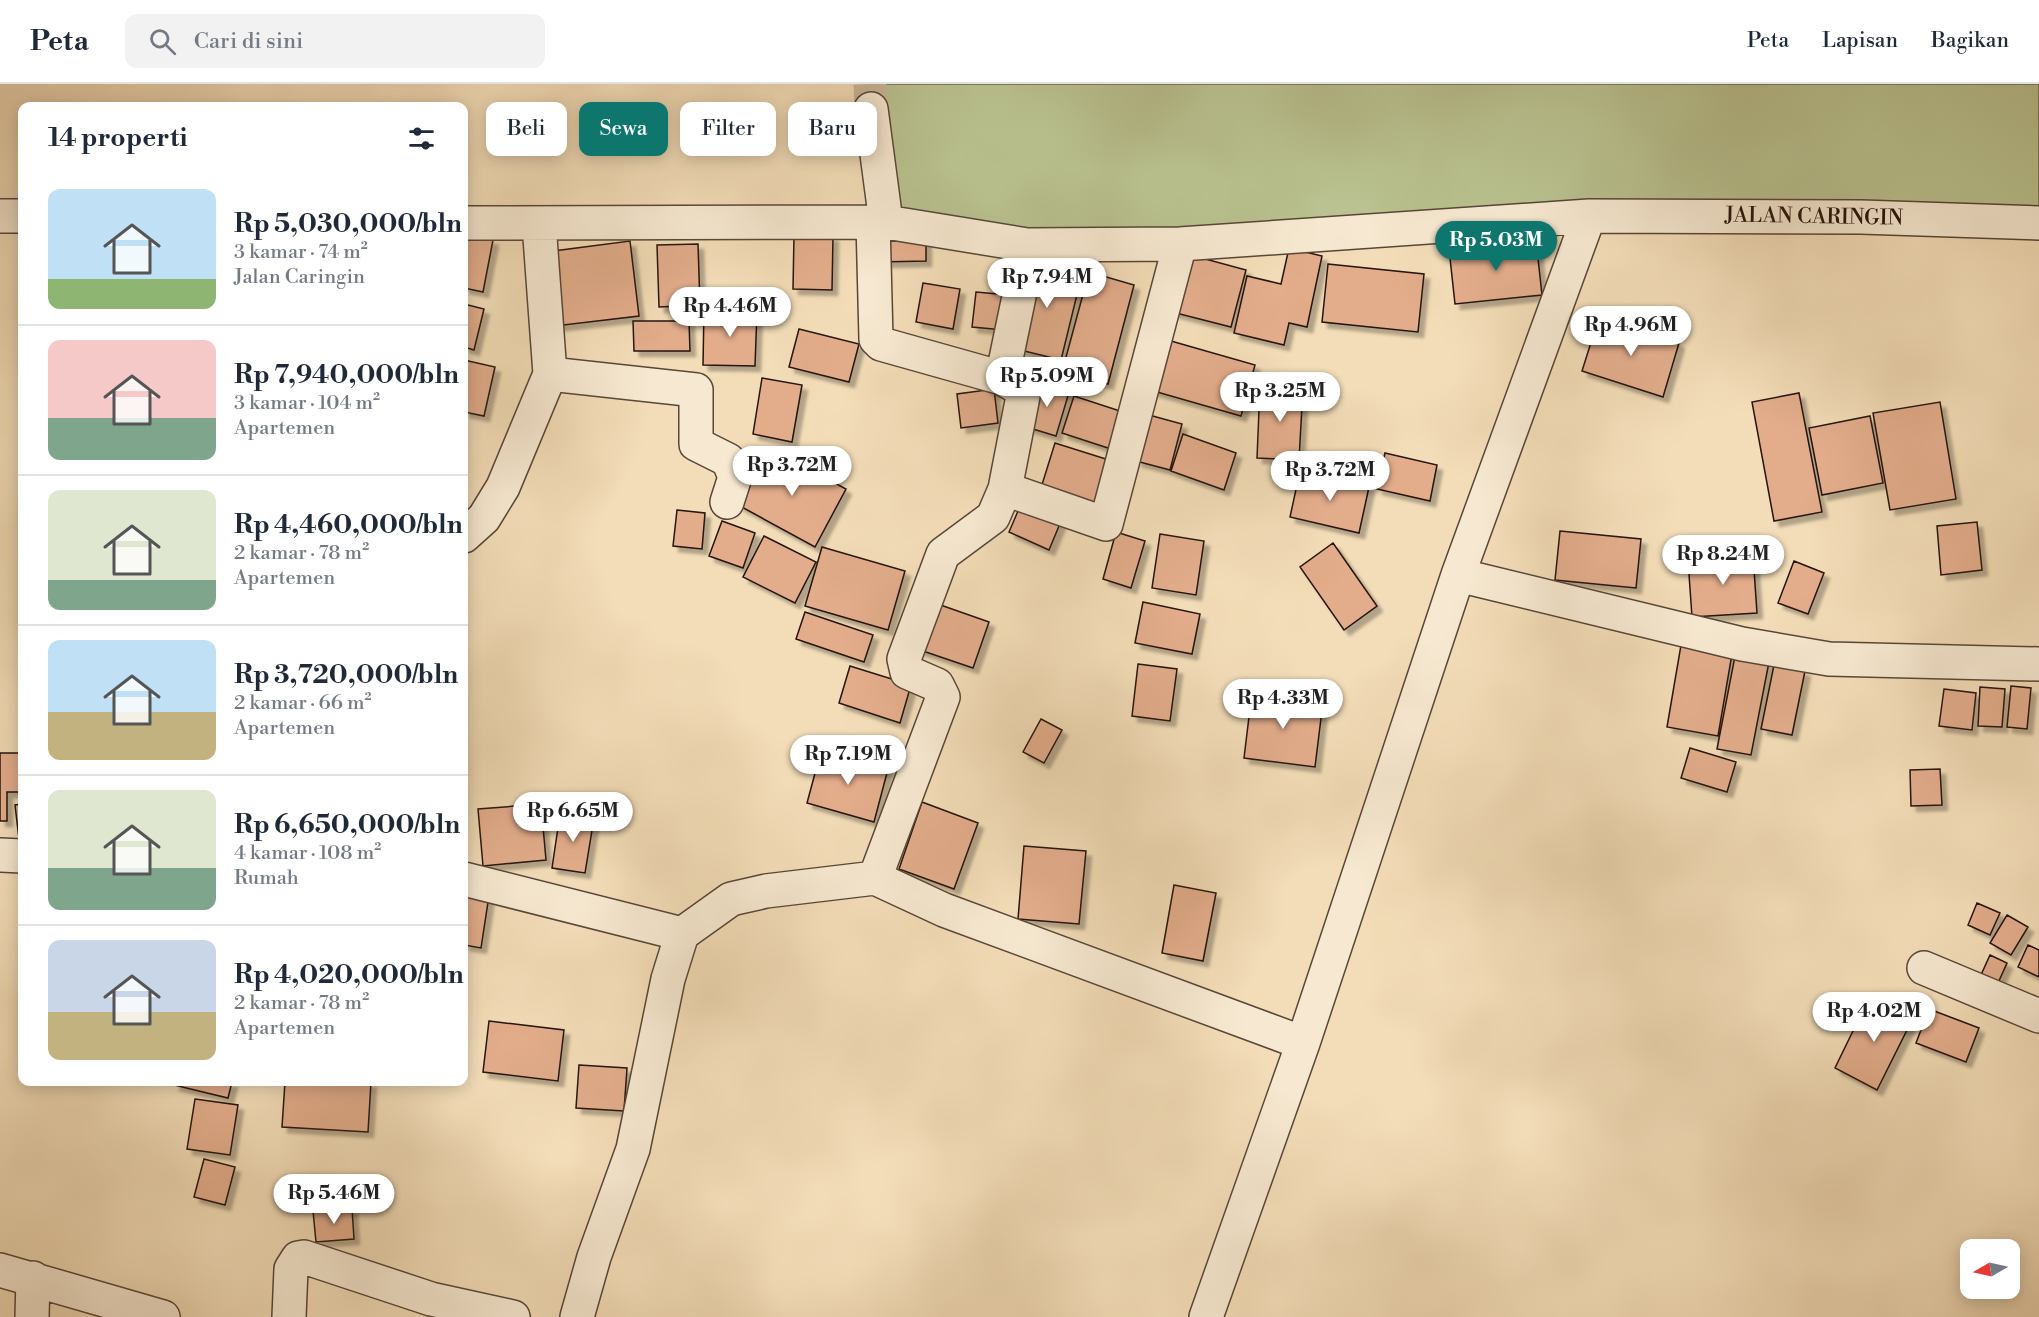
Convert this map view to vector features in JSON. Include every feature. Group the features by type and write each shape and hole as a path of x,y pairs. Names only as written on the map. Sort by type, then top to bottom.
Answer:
{"street":[{"path":"875,156 880,222 876,339 880,344 1002,378 1024,391 1005,489 993,518 943,554 904,659 905,670 937,685 943,697 875,878"},
{"path":"0,216 18,216"},
{"path":"1206,1317 1303,1043 1458,575 1589,216"},
{"name":"JALAN CARINGIN","path":"468,223 880,222 1027,245 1180,244 1589,216 1861,217 2039,223"},
{"path":"468,532 484,518 503,487 550,374 539,224"},
{"path":"1005,489 1106,524 1180,244"},
{"path":"1002,378 1022,287 1027,245"},
{"path":"550,374 696,390 696,444 728,460 735,477 727,502"},
{"path":"1458,575 1742,644 1829,659 2039,664"},
{"path":"0,855 18,856"},
{"path":"577,1317 594,1257 633,1149 663,1001 682,934 731,899 766,891 875,878 944,910 1303,1043"},
{"path":"468,880 682,934"},
{"path":"1924,968 2039,1016"},
{"path":"289,1317 291,1269 298,1258 304,1257 431,1299 513,1317"},
{"path":"0,1270 163,1317"},
{"path":"32,1317 33,1278"}],"green space":[{"path":"870,84 2039,84 2039,223 1810,216 1027,245 886,222 877,144 877,102 872,102"}],"building":[{"path":"926,229 926,261 878,262 878,231"},
{"path":"468,234 493,240 483,292 468,289"},
{"path":"794,236 833,236 832,290 793,289"},
{"path":"1536,240 1542,295 1455,304 1449,249"},
{"path":"630,241 639,316 555,326 546,252"},
{"path":"698,244 700,305 659,307 657,245"},
{"path":"1289,248 1322,256 1307,327 1289,323 1284,345 1234,333 1247,276 1281,284"},
{"path":"1187,254 1246,270 1231,327 1172,312"},
{"path":"1034,257 1083,270 1061,360 1012,348"},
{"path":"1328,264 1424,274 1418,332 1322,322"},
{"path":"1089,272 1134,285 1108,384 1062,372"},
{"path":"923,283 960,289 953,329 916,322"},
{"path":"976,292 1008,295 1004,330 972,327"},
{"path":"468,305 484,309 474,350 468,348"},
{"path":"704,309 757,311 755,366 703,365"},
{"path":"1599,317 1679,343 1663,397 1582,371"},
{"path":"633,321 689,321 690,351 634,351"},
{"path":"799,329 859,344 849,382 789,367"},
{"path":"1164,339 1255,365 1241,416 1150,390"},
{"path":"468,361 495,367 484,416 468,413"},
{"path":"762,378 802,385 792,442 753,434"},
{"path":"1038,379 1070,389 1056,436 1023,426"},
{"path":"1260,386 1303,388 1299,460 1257,458"},
{"path":"994,389 998,423 961,428 957,394"},
{"path":"1799,393 1822,512 1774,521 1752,402"},
{"path":"1074,396 1123,412 1111,449 1062,433"},
{"path":"1940,402 1956,499 1890,510 1873,413"},
{"path":"1149,415 1182,424 1170,470 1136,461"},
{"path":"1870,416 1883,483 1822,495 1809,428"},
{"path":"1183,434 1236,453 1224,490 1171,471"},
{"path":"1055,443 1109,460 1094,508 1040,491"},
{"path":"768,447 846,489 815,547 738,505"},
{"path":"1385,453 1437,465 1430,501 1377,489"},
{"path":"1300,471 1369,487 1359,533 1290,517"},
{"path":"1024,497 1064,514 1049,550 1009,532"},
{"path":"677,510 705,513 702,549 673,546"},
{"path":"722,521 755,533 743,568 709,556"},
{"path":"1977,522 1982,570 1941,575 1937,526"},
{"path":"1560,531 1641,539 1636,588 1555,580"},
{"path":"1116,532 1145,541 1131,588 1103,579"},
{"path":"1160,534 1204,541 1196,595 1152,588"},
{"path":"764,536 816,562 795,603 743,577"},
{"path":"1333,543 1377,606 1344,630 1300,567"},
{"path":"822,547 905,571 888,630 805,606"},
{"path":"1753,555 1757,613 1692,617 1688,560"},
{"path":"1794,561 1824,573 1808,614 1778,603"},
{"path":"932,602 989,622 973,668 917,649"},
{"path":"1143,602 1200,614 1192,654 1135,643"},
{"path":"805,612 873,635 864,662 796,639"},
{"path":"1681,645 1732,654 1718,736 1667,727"},
{"path":"1735,656 1769,662 1751,755 1717,749"},
{"path":"1138,664 1177,669 1170,721 1132,716"},
{"path":"1774,665 1805,671 1792,735 1761,729"},
{"path":"850,666 911,685 900,723 839,703"},
{"path":"2011,686 2031,688 2027,729 2007,727"},
{"path":"1980,687 2005,689 2002,727 1978,726"},
{"path":"1944,689 1976,693 1972,730 1939,726"},
{"path":"1252,692 1323,702 1315,767 1244,758"},
{"path":"1041,719 1062,730 1044,763 1023,752"},
{"path":"1690,748 1736,762 1727,792 1681,778"},
{"path":"821,751 888,769 874,822 807,803"},
{"path":"0,753 18,753 18,792 7,792 7,821 0,821"},
{"path":"1940,769 1942,805 1911,806 1910,770"},
{"path":"922,802 978,823 954,889 899,869"},
{"path":"541,804 546,860 483,866 478,809"},
{"path":"15,805 18,805 18,830"},
{"path":"560,814 594,818 585,873 552,868"},
{"path":"1024,846 1086,851 1079,924 1018,919"},
{"path":"468,885 490,889 481,948 468,946"},
{"path":"1174,885 1216,893 1203,961 1162,953"},
{"path":"1977,903 2000,913 1990,935 1968,925"},
{"path":"2007,915 2028,927 2011,955 1990,943"},
{"path":"2028,945 2039,950 2039,977 2018,967"},
{"path":"1990,955 2007,963 1998,983 1981,975"},
{"path":"1870,996 1913,1018 1877,1090 1835,1068"},
{"path":"1929,1009 1979,1028 1966,1062 1916,1043"},
{"path":"489,1021 564,1030 558,1081 483,1072"},
{"path":"579,1065 627,1068 624,1111 576,1108"},
{"path":"178,1086 231,1086 228,1098"},
{"path":"285,1086 371,1086 368,1132 282,1127"},
{"path":"195,1099 238,1105 230,1155 187,1149"},
{"path":"204,1159 235,1167 225,1205 194,1197"},
{"path":"352,1208 354,1239 316,1242 313,1211"}],"tunnel":[{"path":"870,84 871,102"}]}
